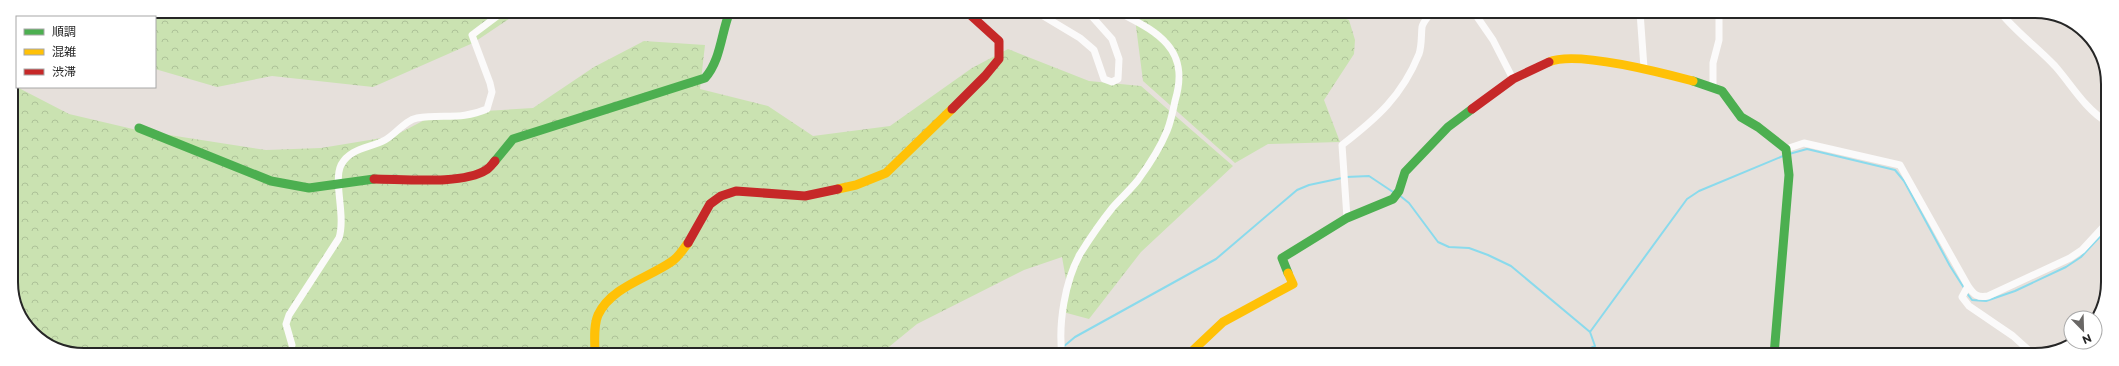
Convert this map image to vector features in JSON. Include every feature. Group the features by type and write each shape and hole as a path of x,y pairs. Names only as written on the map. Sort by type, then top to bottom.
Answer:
{"street":[{"path":"292,345 286,324 289,315 339,238 342,230 343,220 338,175 341,165 346,158 354,152 385,140 416,118 473,115 487,110 492,92 472,35 495,18"},
{"path":"139,128 271,181 291,186 309,188 370,179 442,180 471,176 487,170 513,139 675,89 704,78 711,70 716,59 727,18"},
{"path":"595,348 595,330 598,316 606,303 617,293 673,261 688,243 710,204 721,196 736,192 805,196 856,185 886,173 985,76 999,59 999,41 974,18"},
{"path":"1047,18 1080,38 1094,50 1104,79 1112,82 1118,79 1119,59 1112,39 1093,18"},
{"path":"1061,348 1064,304 1070,277 1079,256 1093,233 1113,206 1137,181 1154,156 1168,130 1180,85 1177,59 1168,44 1152,30 1130,18"},
{"path":"1346,218 1342,145 1370,124 1391,103 1407,81 1420,52 1422,26 1428,18"},
{"path":"1477,18 1493,40 1513,79"},
{"path":"1640,18 1644,68"},
{"path":"1713,87 1712,63 1718,40 1718,18"},
{"path":"2005,18 2054,65 2091,109 2101,117"},
{"path":"1195,348 1223,322 1293,284 1282,258 1346,218 1393,199 1399,191 1405,172 1448,127 1513,79 1552,61 1568,60 1644,68 1713,87 1722,91 1741,117 1758,127 1786,149 1789,174 1775,348"},
{"path":"1786,149 1804,143 1900,165 1968,286 1974,294 1980,297 2002,289 2070,258 2082,250 2101,229"},
{"path":"1968,286 1962,297 1969,306 2013,336 2026,348"}],"green space":[{"path":"156,18 510,18 473,43 373,87 272,76 217,87 156,69"},
{"path":"1135,18 1343,18 1349,20 1355,40 1354,54 1324,100 1340,142 1268,144 1235,163 1143,81"},
{"path":"644,41 705,45 700,89 768,106 813,136 890,126 972,68 1008,49 1089,81 1141,86 1233,166 1141,252 1089,319 1063,312 1068,291 1062,257 1024,270 917,324 888,348 84,348 67,346 47,337 34,326 23,307 19,295 18,282 18,88 69,114 137,130 266,150 321,148 394,136 436,114 533,108 594,67"}],"waterway":[{"path":"1789,154 1807,149 1895,170 1904,181 1950,266 1964,288"},
{"path":"1590,332 1687,199 1699,191 1783,156"},
{"path":"1346,177 1369,176 1393,192"},
{"path":"1063,347 1075,337 1216,259 1297,190 1309,185 1342,178"},
{"path":"1399,195 1409,203 1438,242 1449,247 1469,248 1511,266 1590,332 1595,346 1591,348"},
{"path":"1966,292 1972,300 1986,301 2015,291 2066,267 2081,257 2101,235"}],"traffic: fast":[{"path":"495,161 513,139 705,78 718,55 727,18"},
{"path":"1693,81 1722,91 1741,117 1758,127 1786,149 1789,175 1775,348"},
{"path":"1288,273 1282,258 1347,218 1393,199 1399,191 1405,172 1448,127 1472,109"},
{"path":"139,128 271,181 309,188 374,179"}],"traffic: slow":[{"path":"1549,62 1562,59 1599,61 1641,68 1693,81"},
{"path":"838,189 856,185 886,173 952,109"},
{"path":"595,348 595,324 604,305 621,290 674,260 688,243"},
{"path":"1195,348 1223,322 1293,284 1288,273"}],"traffic: jam":[{"path":"952,109 985,76 999,59 999,41 974,18"},
{"path":"1472,109 1513,79 1549,62"},
{"path":"374,179 432,180 463,178 476,175 486,170 495,161"},
{"path":"688,243 710,204 721,196 736,191 805,196 838,189"}]}
